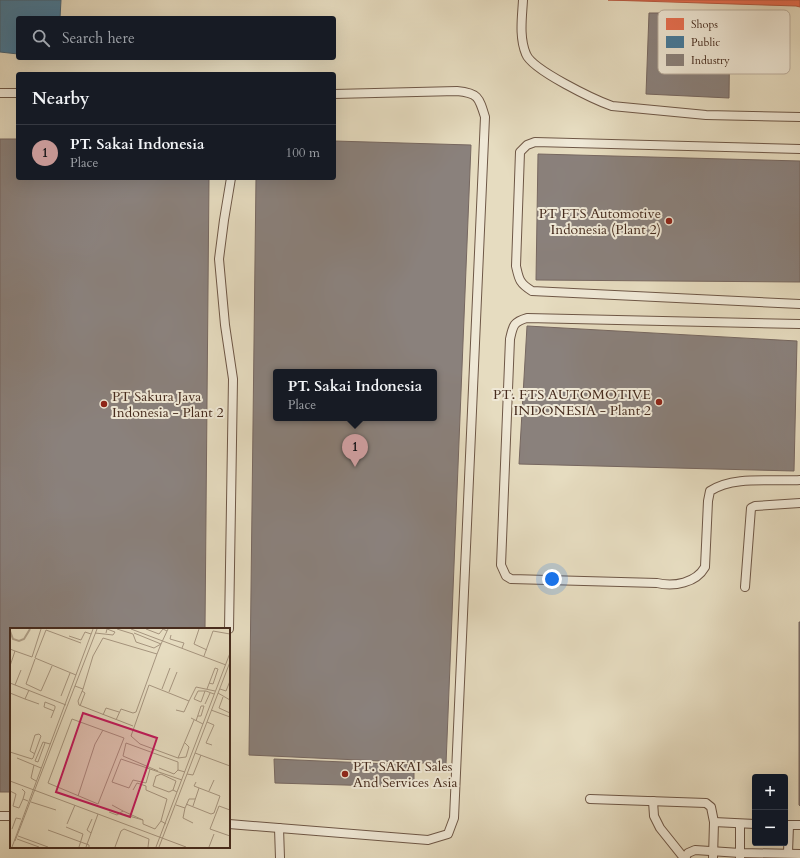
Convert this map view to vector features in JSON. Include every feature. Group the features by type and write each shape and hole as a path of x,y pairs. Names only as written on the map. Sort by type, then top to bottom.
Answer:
{"lane":[{"path":"522,0 521,41 527,56 537,67 599,101 612,106 706,115 800,117"},
{"path":"230,824 428,840 448,834 454,818 485,117 481,102 471,92 457,91 336,94"},
{"path":"0,93 16,93"},
{"path":"800,149 535,142 527,145 520,152 516,266 518,276 523,286 532,291 800,304"},
{"path":"229,628 233,379 225,325 219,259 231,180"},
{"path":"800,324 535,318 527,318 517,321 513,327 510,339 501,565 506,576 511,579 657,583 667,585 680,583 694,579 701,574 705,567 708,500 710,491 716,487 745,481 800,480"},
{"path":"745,587 751,508 755,506 800,503"},
{"path":"590,799 706,803 710,807 714,822 713,855"},
{"path":"653,801 654,816 660,828 684,858 688,853 695,850 713,855 740,856 800,854"},
{"path":"714,822 752,824"},
{"path":"740,824 740,856"},
{"path":"788,825 800,825"},
{"path":"279,828 280,858"},
{"path":"788,846 788,854"}],"building: Shops":[{"path":"608,0 800,0 800,7 796,6"}],"building: Public":[{"path":"0,0 61,0 60,16 16,16 16,54 0,52"}],"building: Industry":[{"path":"649,13 658,13 658,74 729,74 729,98 646,94"},
{"name":"PT Sakura Java Indonesia - Plant 2","path":"0,139 16,139 16,180 209,180 205,628 10,628 10,792 0,792"},
{"path":"336,141 471,145 446,764 249,755 256,180 336,180"},
{"name":"PT FTS Automotive Indonesia (Plant 2)","path":"538,154 800,161 800,282 536,280"},
{"name":"PT. FTS AUTOMOTIVE INDONESIA - Plant 2","path":"527,326 797,341 794,471 519,464"},
{"path":"800,622 800,806 799,805"},
{"name":"PT. SAKAI Sales And Services Asia","path":"274,759 414,765 414,787 275,783"}],"place":[{"name":"PT FTS Automotive Indonesia (Plant 2)","path":"669,221"},
{"name":"PT. FTS AUTOMOTIVE INDONESIA - Plant 2","path":"659,402"},
{"name":"PT Sakura Java Indonesia - Plant 2","path":"104,404"},
{"name":"PT. Sakai Indonesia","path":"355,467"},
{"name":"PT. SAKAI Sales And Services Asia","path":"345,774"}]}
